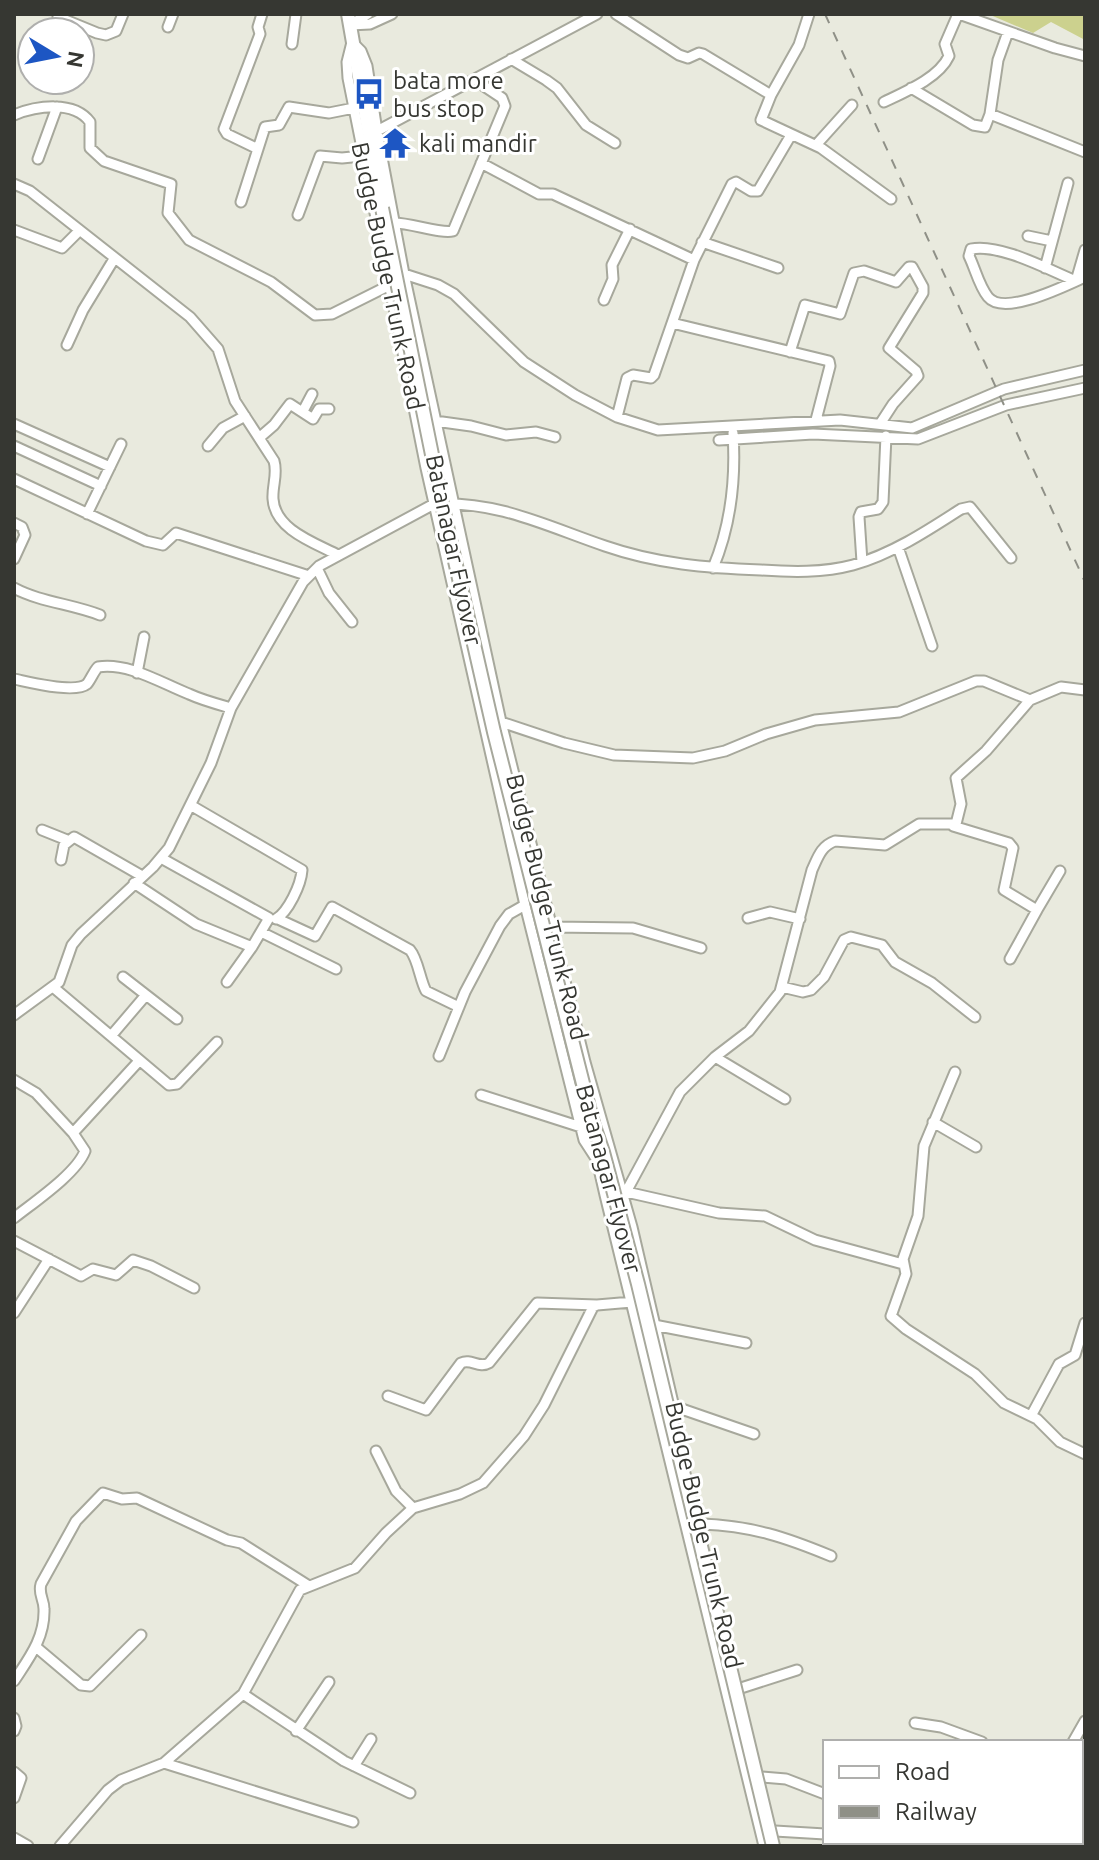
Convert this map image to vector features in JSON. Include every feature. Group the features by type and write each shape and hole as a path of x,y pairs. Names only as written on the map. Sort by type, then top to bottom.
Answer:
{"main road":[{"name":"Batanagar Flyover","path":"349,19 382,208 442,504 494,732 593,1123 638,1284 776,1846"}],"street":[{"path":"96,31 106,35 116,31 123,14"},
{"path":"168,27 173,14"},
{"path":"258,149 227,134 224,129 260,34 258,27 262,14"},
{"path":"292,44 296,14"},
{"path":"349,19 368,14"},
{"path":"349,19 370,24 392,14"},
{"path":"377,131 597,14"},
{"path":"616,14 679,55 688,58 703,54 771,95"},
{"path":"809,14 799,45 761,120 816,145 891,199"},
{"path":"884,102 911,88 946,62 949,52 945,44 958,14 1085,56"},
{"path":"911,88 979,128 985,127 990,114 998,60 1008,32"},
{"name":"Budge Budge Trunk Road","path":"352,42 347,62 362,156 434,504 525,905 584,1140 597,1160 764,1846"},
{"name":"Budge Budge Trunk Road","path":"352,42 361,51 367,66 405,279 501,722 585,1062 624,1191 775,1831 776,1846"},
{"path":"511,59 557,88 586,125 615,143"},
{"path":"394,223 453,231 505,102 484,86 481,76"},
{"path":"816,145 852,105"},
{"path":"38,159 57,107"},
{"path":"14,115 57,107 72,109 88,118 90,148 98,158 171,184 168,213 189,240 271,282 315,315 332,314 390,287"},
{"path":"241,202 265,127 279,125 289,107 329,113 354,108"},
{"path":"990,114 1085,152"},
{"path":"617,417 629,375 653,377 694,260 734,182 751,191 758,191 791,135"},
{"path":"298,215 320,156 362,156"},
{"path":"481,163 539,194 551,193 694,260"},
{"path":"1045,268 1068,183"},
{"path":"14,184 30,191 183,310 218,349 229,388 275,465 273,496 277,514 289,528 338,555"},
{"path":"604,300 613,279 612,265 630,229"},
{"path":"14,230 62,248 79,231"},
{"path":"1028,236 1052,241"},
{"path":"702,242 778,268"},
{"path":"976,248 988,249 1080,279 1040,298 1000,303 987,296 970,252 976,248"},
{"path":"1080,279 1085,250"},
{"path":"67,345 83,310 114,259"},
{"path":"790,352 805,305 840,314 854,273 864,271 896,282 912,267 923,293 889,348 918,376 893,404 885,431 883,502 878,509 861,512 859,517 862,562"},
{"path":"405,279 438,285 454,294 524,362 575,395 617,417 658,430 849,420 918,439 1006,405 1085,388"},
{"path":"672,323 826,360 830,363 816,420"},
{"path":"719,440 912,428 1004,389 1085,370"},
{"path":"303,411 312,394"},
{"path":"259,438 290,404 313,419 319,409 329,409"},
{"path":"209,440 245,416"},
{"path":"435,421 506,435 536,432 555,437"},
{"path":"14,424 110,467"},
{"path":"713,568 731,512 732,426"},
{"path":"87,514 121,444"},
{"path":"14,446 101,486"},
{"path":"14,479 161,545 167,543 174,533 179,533 313,572 352,622"},
{"path":"14,1015 53,987 63,974 72,945 169,848 192,806 231,708 279,621 313,572 338,555 434,504 508,511 621,552 670,563 800,572 862,562 898,547 961,509 970,507 1011,558"},
{"path":"14,523 22,527 25,535 14,559"},
{"path":"898,547 932,646"},
{"path":"14,588 100,615"},
{"path":"137,673 144,637"},
{"path":"14,679 55,687 78,687 86,684 95,669 102,666 137,673 231,708"},
{"path":"501,722 564,743 614,755 693,758 725,751 766,734 815,720 899,712 976,681 984,681 1030,700"},
{"path":"953,826 961,804 956,778 986,751 1030,700 1061,687 1085,690"},
{"path":"192,806 265,851 300,868 301,877 284,914 261,932 227,982"},
{"path":"624,1191 680,1092 715,1057 749,1031 782,987 812,870 820,852 828,844 844,840 885,845 919,824 953,826 1012,845 1004,890 1037,910"},
{"path":"42,830 67,840 79,838 196,924 252,947"},
{"path":"61,860 67,840"},
{"path":"161,858 273,920 315,936 332,907 410,950 426,991 459,1007"},
{"path":"1010,959 1060,871"},
{"path":"439,1056 459,1007 500,926 509,914 525,905"},
{"path":"748,918 770,912 800,919"},
{"path":"552,927 587,925 633,928 701,948"},
{"path":"261,932 336,969"},
{"path":"782,987 803,992 811,990 824,977 844,940 851,937 882,945 895,962 932,983 975,1017"},
{"path":"123,977 177,1019"},
{"path":"53,987 166,1084 177,1084 217,1042"},
{"path":"111,1036 146,995"},
{"path":"715,1057 785,1099"},
{"path":"73,1133 139,1061"},
{"path":"955,1072 922,1156 918,1216 903,1264 906,1274 891,1313 893,1320 975,1374 1004,1403 1044,1424 1060,1442 1085,1454"},
{"path":"14,1080 36,1093 85,1147 84,1155 51,1189 14,1218"},
{"path":"481,1095 581,1127"},
{"path":"933,1122 976,1147"},
{"path":"605,1195 624,1191 719,1213 765,1216 815,1240 903,1264"},
{"path":"14,1241 81,1276 93,1269 116,1275 133,1260 194,1288"},
{"path":"14,1313 49,1259"},
{"path":"388,1396 426,1410 461,1363 468,1361 481,1366 489,1363 537,1303 597,1305 632,1302"},
{"path":"60,1846 108,1790 121,1780 164,1763 243,1694 294,1597 309,1586 355,1568 413,1508 460,1494 483,1483 531,1426 593,1307 597,1305"},
{"path":"1031,1416 1059,1364 1075,1355 1085,1323"},
{"path":"654,1325 746,1343"},
{"path":"673,1406 754,1434"},
{"path":"376,1451 396,1491 413,1508"},
{"path":"14,1681 36,1647 44,1610 39,1593 41,1584 76,1521 103,1493 122,1499 137,1498 227,1540 241,1543 309,1586"},
{"path":"702,1524 754,1528 831,1556"},
{"path":"36,1647 81,1685 90,1686 141,1635"},
{"path":"741,1688 797,1670"},
{"path":"296,1731 329,1682"},
{"path":"243,1694 354,1766 410,1793"},
{"path":"14,1718 14,1731"},
{"path":"1074,1740 1085,1721"},
{"path":"915,1723 941,1727 977,1740"},
{"path":"354,1766 371,1739"},
{"path":"164,1763 353,1822"},
{"path":"14,1772 21,1778 14,1798"},
{"path":"762,1777 797,1782 823,1793"},
{"path":"775,1831 823,1834"},
{"path":"14,1838 28,1846"}],"green space":[{"path":"988,14 1085,14 1085,40 1051,22 1033,33"}],"railway":[{"path":"825,14 1085,582"}],"place":[{"name":"bata more bus stop","path":"369,94"},
{"name":"kali mandir","path":"395,143"}]}
